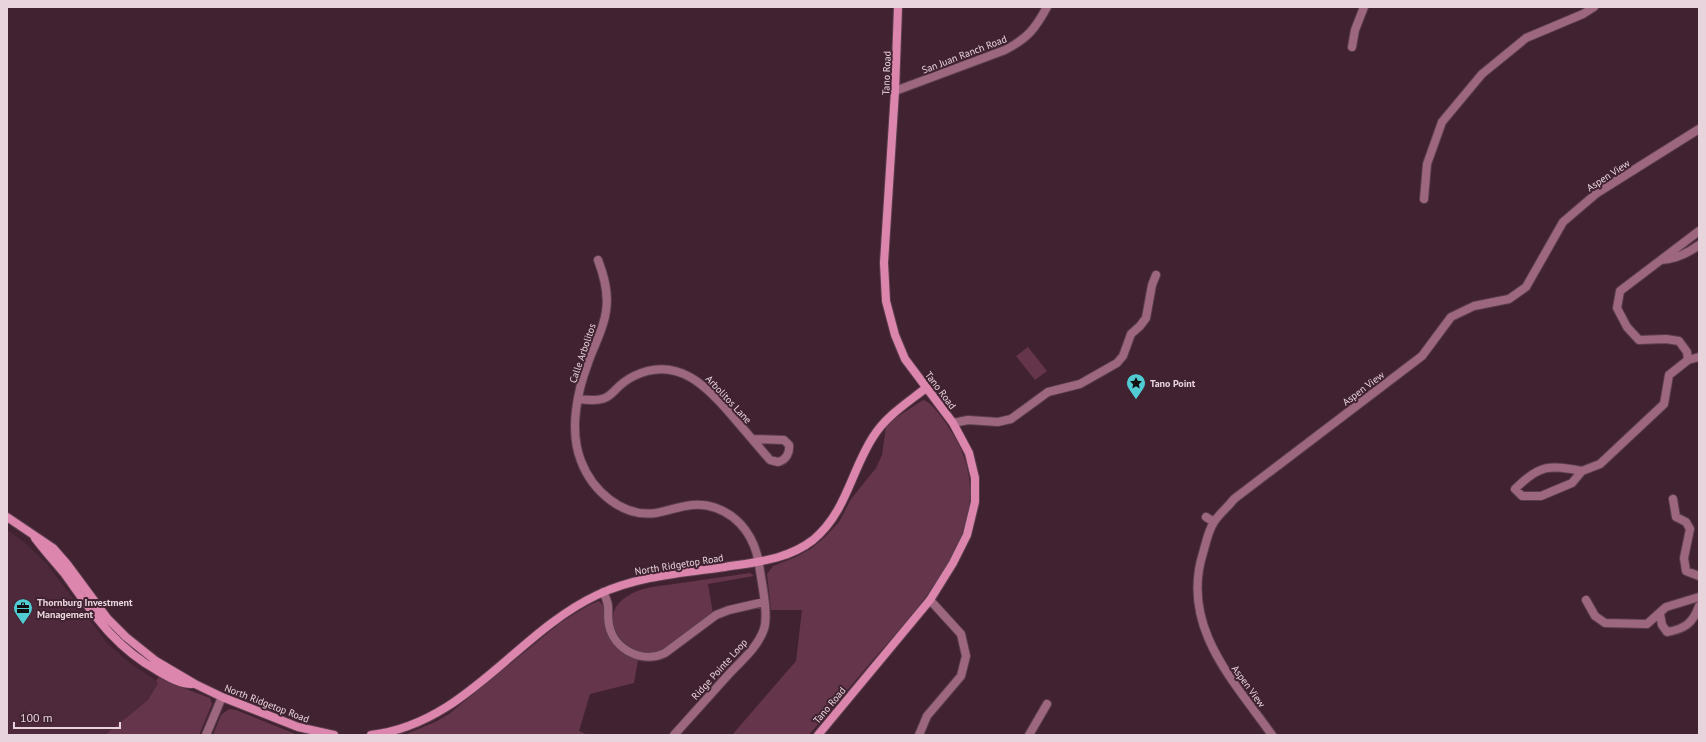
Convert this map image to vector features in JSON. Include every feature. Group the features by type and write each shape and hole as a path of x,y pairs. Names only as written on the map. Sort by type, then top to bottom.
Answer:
{"street":[{"name":"Tano Road","path":"818,735 930,600 953,563 967,535 976,502 976,478 970,452 953,423 905,359 894,336 888,311 884,285 889,174 895,91 898,7"},
{"name":"San Juan Ranch Road","path":"895,91 1005,50 1018,43 1025,39 1035,28 1047,7"},
{"path":"1352,47 1355,30 1364,7"},
{"path":"1424,199 1426,164 1442,122 1482,74 1526,38 1583,14 1594,7"},
{"name":"Aspen View","path":"1272,735 1219,661 1204,630 1198,601 1198,580 1201,558 1214,522 1234,499 1422,356 1450,317 1474,306 1509,299 1526,287 1563,222 1597,193 1699,129"},
{"path":"1688,360 1687,352 1679,341 1666,339 1639,340 1627,327 1617,308 1620,290 1699,231"},
{"path":"1660,260 1674,259 1686,254 1699,245"},
{"name":"Calle Arbolitos","path":"598,260 606,285 606,310 583,378 575,428 578,449 586,472 606,497 624,508 644,513 655,513 690,504 715,507 731,515 743,526 755,545 758,562"},
{"path":"953,423 968,420 998,422 1010,419 1048,392 1080,384 1117,363 1123,356 1131,334 1146,318 1152,285 1156,275"},
{"path":"1582,471 1556,466 1542,469 1527,478 1515,489 1522,496 1541,496 1572,483 1582,471 1600,464 1664,404 1669,375 1688,360 1699,357"},
{"name":"Arbolitos Lane","path":"579,399 594,401 604,399 629,379 649,371 664,370 681,372 696,379 710,390 752,438"},
{"name":"North Ridgetop Road","path":"372,735 405,728 430,718 444,710 564,614 603,592 646,579 772,560 792,552 808,543 824,529 842,504 874,435 895,412 926,388"},
{"path":"1673,499 1676,517 1686,522 1690,529 1684,558 1686,571 1699,576"},
{"name":"North Ridgetop Road","path":"7,517 46,543 59,555 100,609 126,638 146,654 195,684 222,697 298,727 334,735"},
{"path":"1206,517 1214,522"},
{"name":"Ridge Pointe Loop","path":"674,735 754,647 764,629 764,602 758,562"},
{"path":"603,592 609,606 609,625 617,642 629,652 646,657 660,656 665,653 707,620 721,612 764,602"},
{"path":"1586,600 1594,616 1605,623 1647,624 1660,614 1666,607 1699,597"},
{"path":"919,735 927,716 961,676 966,656 961,634 930,600"},
{"path":"1660,614 1662,625 1667,632 1680,630 1696,616 1699,606"},
{"path":"206,735 222,697"},
{"path":"1029,735 1047,704"}],"shaded area":[{"path":"1028,347 1047,371 1035,380 1016,356"},
{"path":"923,400 927,401 935,409 952,432 967,465 969,476 970,497 967,518 961,537 942,573 918,607 809,735 732,735 796,661 802,610 771,610 767,574 773,566 796,557 812,548 839,522 851,499 876,468 882,455 886,427 894,419"},
{"path":"7,530 24,542 47,564 108,644 130,663 158,682 148,700 105,735 7,735"},
{"path":"750,573 754,576 708,584 713,614 699,623 672,645 658,652 646,653 635,650 625,644 618,635 614,626 613,616 617,606 632,593 659,586"},
{"path":"599,601 605,607 608,633 611,640 621,652 638,660 634,683 590,694 579,731 588,735 404,735 435,722 449,714 560,623 589,605"},
{"path":"159,677 210,698 212,704 199,735 105,735 148,700 158,683 156,681"},
{"path":"229,709 236,710 298,735 213,735 221,715"}],"place":[{"name":"Tano Point","path":"1136,400"},
{"name":"Thornburg Investment Management","path":"23,625"}]}
